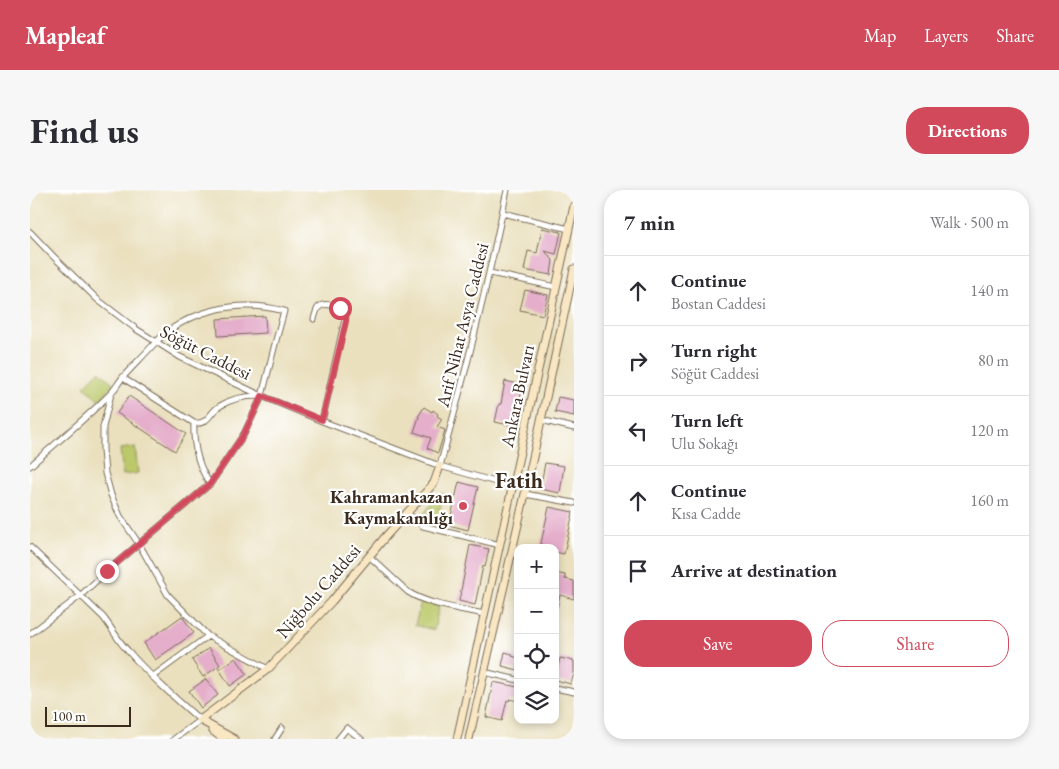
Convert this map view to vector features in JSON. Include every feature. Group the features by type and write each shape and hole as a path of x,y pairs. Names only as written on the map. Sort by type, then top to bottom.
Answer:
{"main road":[{"name":"Ankara Bulvarı","path":"457,739 574,206"},
{"name":"Ankara Bulvarı","path":"469,739 574,269"},
{"name":"Niğbolu Caddesi","path":"200,720 268,670 332,601 434,483 440,466"},
{"path":"200,720 223,739"},
{"path":"200,720 234,739"}],"street":[{"name":"Arif Nihat Asya Caddesi","path":"440,466 490,273 507,190"},
{"path":"503,213 569,229"},
{"name":"Söğüt Caddesi","path":"30,232 98,300 136,329 180,357 262,396 440,466 513,486"},
{"path":"490,273 556,287"},
{"path":"314,319 320,306 329,305 343,310 346,315 322,420"},
{"path":"30,466 111,394 156,342 172,328 196,316 228,307 264,307 284,311 262,396 244,434 210,484 80,596 30,634"},
{"path":"123,378 194,423 199,424 204,422 216,407 229,400 262,396"},
{"path":"111,394 105,416 102,450 105,473 111,495 120,516 139,544 168,594 208,636 268,670"},
{"path":"541,420 574,428"},
{"path":"194,423 194,441 198,458 204,475 210,484"},
{"path":"525,494 574,503"},
{"path":"407,513 423,526 500,545"},
{"path":"30,547 103,617 127,651 152,677 200,720 174,739"},
{"path":"370,556 415,597 425,601 485,614"},
{"path":"152,677 208,636"},
{"path":"484,672 514,679"},
{"path":"559,689 574,692"},
{"path":"275,739 282,728"},
{"path":"338,739 347,728 358,738"}],"green space":[{"path":"99,371 114,384 99,400 84,386"},
{"path":"135,447 138,473 123,475 120,449"},
{"path":"441,493 444,494 437,522 446,525 445,529 425,524 422,516"},
{"path":"421,602 439,606 434,630 415,625"}],"building":[{"path":"542,228 561,232 556,254 545,251 553,260 551,275 524,270 528,251 537,253"},
{"path":"525,290 548,295 543,315 520,310"},
{"path":"265,316 266,333 218,336 217,319"},
{"path":"505,381 523,385 514,426 495,422 499,404 501,404"},
{"path":"129,396 186,434 175,451 117,413"},
{"path":"558,397 574,400 574,416 555,412"},
{"path":"424,407 432,412 433,410 442,419 437,427 445,430 438,453 427,448 431,438 414,432 418,417"},
{"path":"545,463 564,466 560,493 540,489"},
{"name":"Kahramankazan Kaymakamlığı","path":"459,482 478,487 468,530 449,525"},
{"path":"549,507 573,512 564,554 559,553 559,544 541,544"},
{"path":"470,545 489,549 485,567 483,566 475,605 459,601"},
{"path":"559,574 565,575 565,579 574,581 574,599 560,595 559,599"},
{"path":"182,616 194,633 155,660 144,643"},
{"path":"209,648 220,665 203,677 192,660"},
{"path":"505,652 512,654 514,657 514,669 502,666"},
{"path":"236,658 247,674 230,686 219,669"},
{"path":"560,658 574,661 574,673 571,684 559,681"},
{"path":"206,679 218,695 201,708 189,691"},
{"path":"493,682 514,686 514,700 507,700 502,721 486,717"}],"place":[{"name":"Kahramankazan Kaymakamlığı","path":"463,506"}],"district":[{"name":"Fatih","path":"519,480"}],"route":[{"path":"107,571 210,484 244,434 262,396 322,420 346,321 345,312 340,308"}]}
